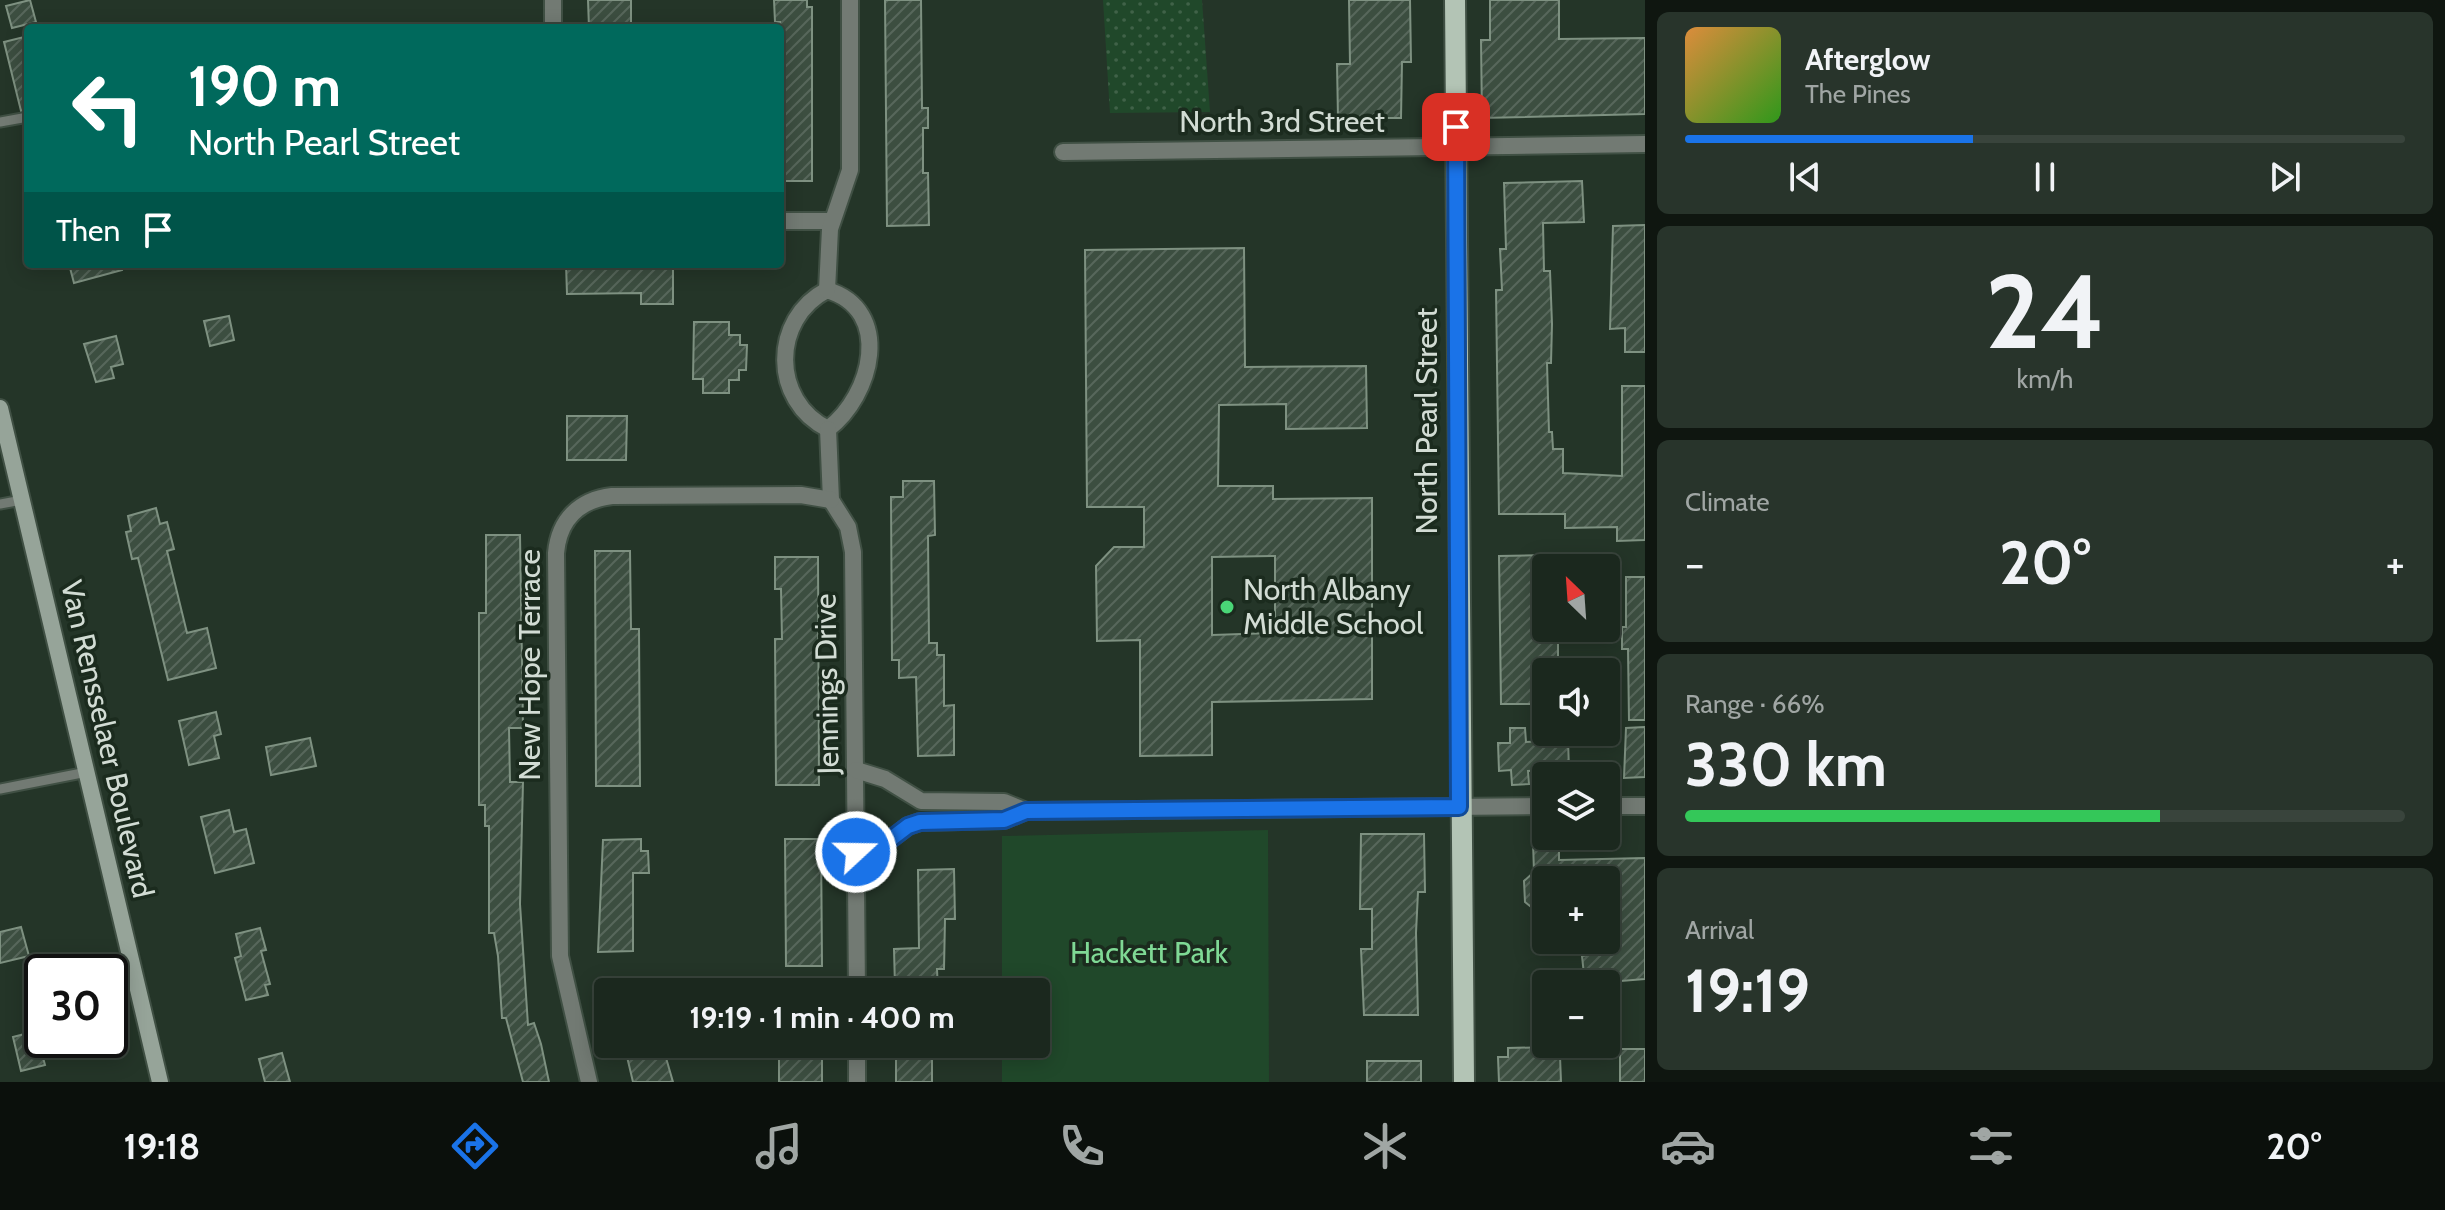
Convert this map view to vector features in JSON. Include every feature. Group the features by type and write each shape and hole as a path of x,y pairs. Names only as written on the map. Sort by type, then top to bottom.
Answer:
{"main road":[{"name":"North Pearl Street","path":"1455,0 1459,807 1464,1082"}],"street":[{"path":"553,0 553,24"},
{"path":"827,290 832,221 850,170 850,0"},
{"name":"North 3rd Street","path":"1063,152 1457,149 1645,144"},
{"path":"784,221 832,221"},
{"path":"827,290 841,296 858,315 870,355 861,393 828,429 797,401 785,361 790,326 808,302 827,290"},
{"name":"Van Rensselaer Boulevard","path":"0,408 160,1082"},
{"name":"Jennings Drive","path":"828,429 831,500 848,527 853,552 857,978"},
{"name":"New Hope Terrace","path":"589,1082 560,956 556,553 559,534 576,510 592,500 612,496 801,495 831,500"},
{"path":"856,770 885,779 921,801 1004,802 1026,811"},
{"path":"856,852 883,845 908,826 920,822 1004,820 1026,811 1532,806"},
{"path":"1620,806 1645,806"},
{"path":"857,1058 857,1082"}],"lane":[{"path":"0,122 24,118"},
{"path":"0,504 22,500"},
{"path":"0,789 87,772"}],"green space":[{"path":"1103,0 1202,0 1210,112 1110,113"},
{"name":"Hackett Park","path":"1268,830 1269,1082 1002,1082 1002,1058 1050,1058 1050,978 1002,978 1002,836"}],"building":[{"path":"30,0 36,22 12,28 6,6"},
{"path":"588,0 631,0 631,24 589,24"},
{"path":"774,0 807,0 807,7 812,7 812,181 784,181 784,24 775,22"},
{"path":"885,0 921,0 922,108 928,108 928,128 923,128 923,173 928,173 929,225 887,226"},
{"path":"1349,0 1410,0 1411,62 1402,62 1401,118 1338,118 1337,64 1350,64"},
{"path":"1490,0 1559,0 1559,39 1645,38 1645,114 1482,118 1481,40 1490,40"},
{"path":"24,37 24,111 21,111 4,42"},
{"path":"1582,181 1584,222 1543,223 1544,271 1550,271 1552,324 1551,363 1547,363 1549,432 1552,432 1553,449 1563,449 1563,473 1622,476 1622,386 1645,386 1645,540 1617,541 1617,527 1565,528 1565,514 1499,514 1496,290 1502,290 1500,249 1506,249 1504,183"},
{"path":"1645,225 1645,352 1625,352 1625,328 1610,329 1613,226"},
{"path":"1244,248 1245,367 1366,366 1367,428 1286,429 1286,404 1219,405 1218,486 1273,486 1273,499 1372,498 1372,699 1212,702 1212,755 1140,756 1140,640 1097,641 1096,566 1114,547 1144,547 1144,507 1087,507 1085,250","holes":["1275,556 1275,633 1212,635 1212,557"]},
{"path":"70,268 122,268 122,270 74,283"},
{"path":"566,268 673,268 673,304 641,304 641,293 567,294"},
{"path":"229,316 234,340 210,346 204,321"},
{"path":"694,322 729,322 729,335 740,335 740,345 747,345 746,370 739,370 739,380 729,380 729,393 703,393 703,379 693,379"},
{"path":"116,336 123,364 111,367 114,378 96,382 84,344"},
{"path":"567,416 627,416 626,460 567,460"},
{"path":"903,481 934,481 935,535 928,536 929,643 937,643 937,655 944,655 944,706 954,705 954,755 918,756 916,677 899,678 899,660 892,660 891,497 903,497"},
{"path":"156,508 160,524 167,522 174,549 167,551 187,633 207,628 216,668 168,680 138,558 132,559 126,532 131,531 128,516"},
{"path":"486,535 520,535 523,728 509,728 510,782 523,782 520,904 528,1025 534,1023 549,1082 523,1082 506,1018 502,1018 498,956 494,933 489,933 489,826 485,826 485,805 479,805 479,613 486,613"},
{"path":"595,551 630,551 631,629 639,629 640,786 596,786"},
{"path":"1532,555 1532,642 1558,642 1558,658 1532,658 1532,704 1501,704 1499,556"},
{"path":"775,557 818,557 819,785 776,785 775,639 782,639 781,589 775,589"},
{"path":"1626,577 1645,577 1645,720 1629,720 1628,649 1622,649 1622,627 1626,627"},
{"path":"216,712 221,734 214,736 219,758 189,765 179,721"},
{"path":"1645,727 1645,777 1624,778 1626,728"},
{"path":"1510,728 1525,728 1526,742 1532,742 1532,746 1568,746 1569,762 1532,762 1532,771 1528,771 1529,784 1512,785 1511,770 1499,771 1498,743 1510,743"},
{"path":"310,738 316,766 271,775 266,747"},
{"path":"229,810 234,832 246,829 254,863 215,873 201,817"},
{"path":"1361,834 1424,834 1425,892 1418,892 1416,933 1418,1015 1364,1015 1361,949 1372,949 1372,909 1360,909"},
{"path":"641,839 641,851 648,851 649,873 633,873 633,951 598,952 603,840"},
{"path":"785,839 821,839 822,966 786,966"},
{"path":"1533,850 1559,850 1559,860 1645,858 1645,979 1620,981 1620,970 1584,970 1582,956 1620,954 1620,866 1534,866"},
{"path":"954,869 955,919 945,919 944,969 937,969 937,978 895,978 894,949 919,948 918,870"},
{"path":"1532,874 1532,908 1525,902 1524,881"},
{"path":"21,927 28,954 0,963 0,932"},
{"path":"260,928 266,950 261,951 270,984 265,985 268,995 246,1000 235,958 241,956 236,934"},
{"path":"24,1034 24,1058 43,1058 45,1065 21,1071 13,1037"},
{"path":"1532,1047 1532,1058 1560,1058 1561,1082 1499,1082 1498,1057 1508,1057 1508,1048"},
{"path":"1620,1049 1645,1049 1645,1082 1620,1082"},
{"path":"282,1053 290,1082 265,1082 259,1059"},
{"path":"627,1058 666,1058 673,1082 633,1082"},
{"path":"896,1058 932,1058 932,1082 896,1082"},
{"path":"779,1059 822,1059 822,1082 779,1082"},
{"path":"1367,1061 1421,1061 1421,1082 1367,1082"}],"place":[{"name":"North Albany Middle School","path":"1227,607"}],"route":[{"path":"856,852 878,848 908,826 920,822 1004,820 1026,811 1459,807 1456,127"}]}
